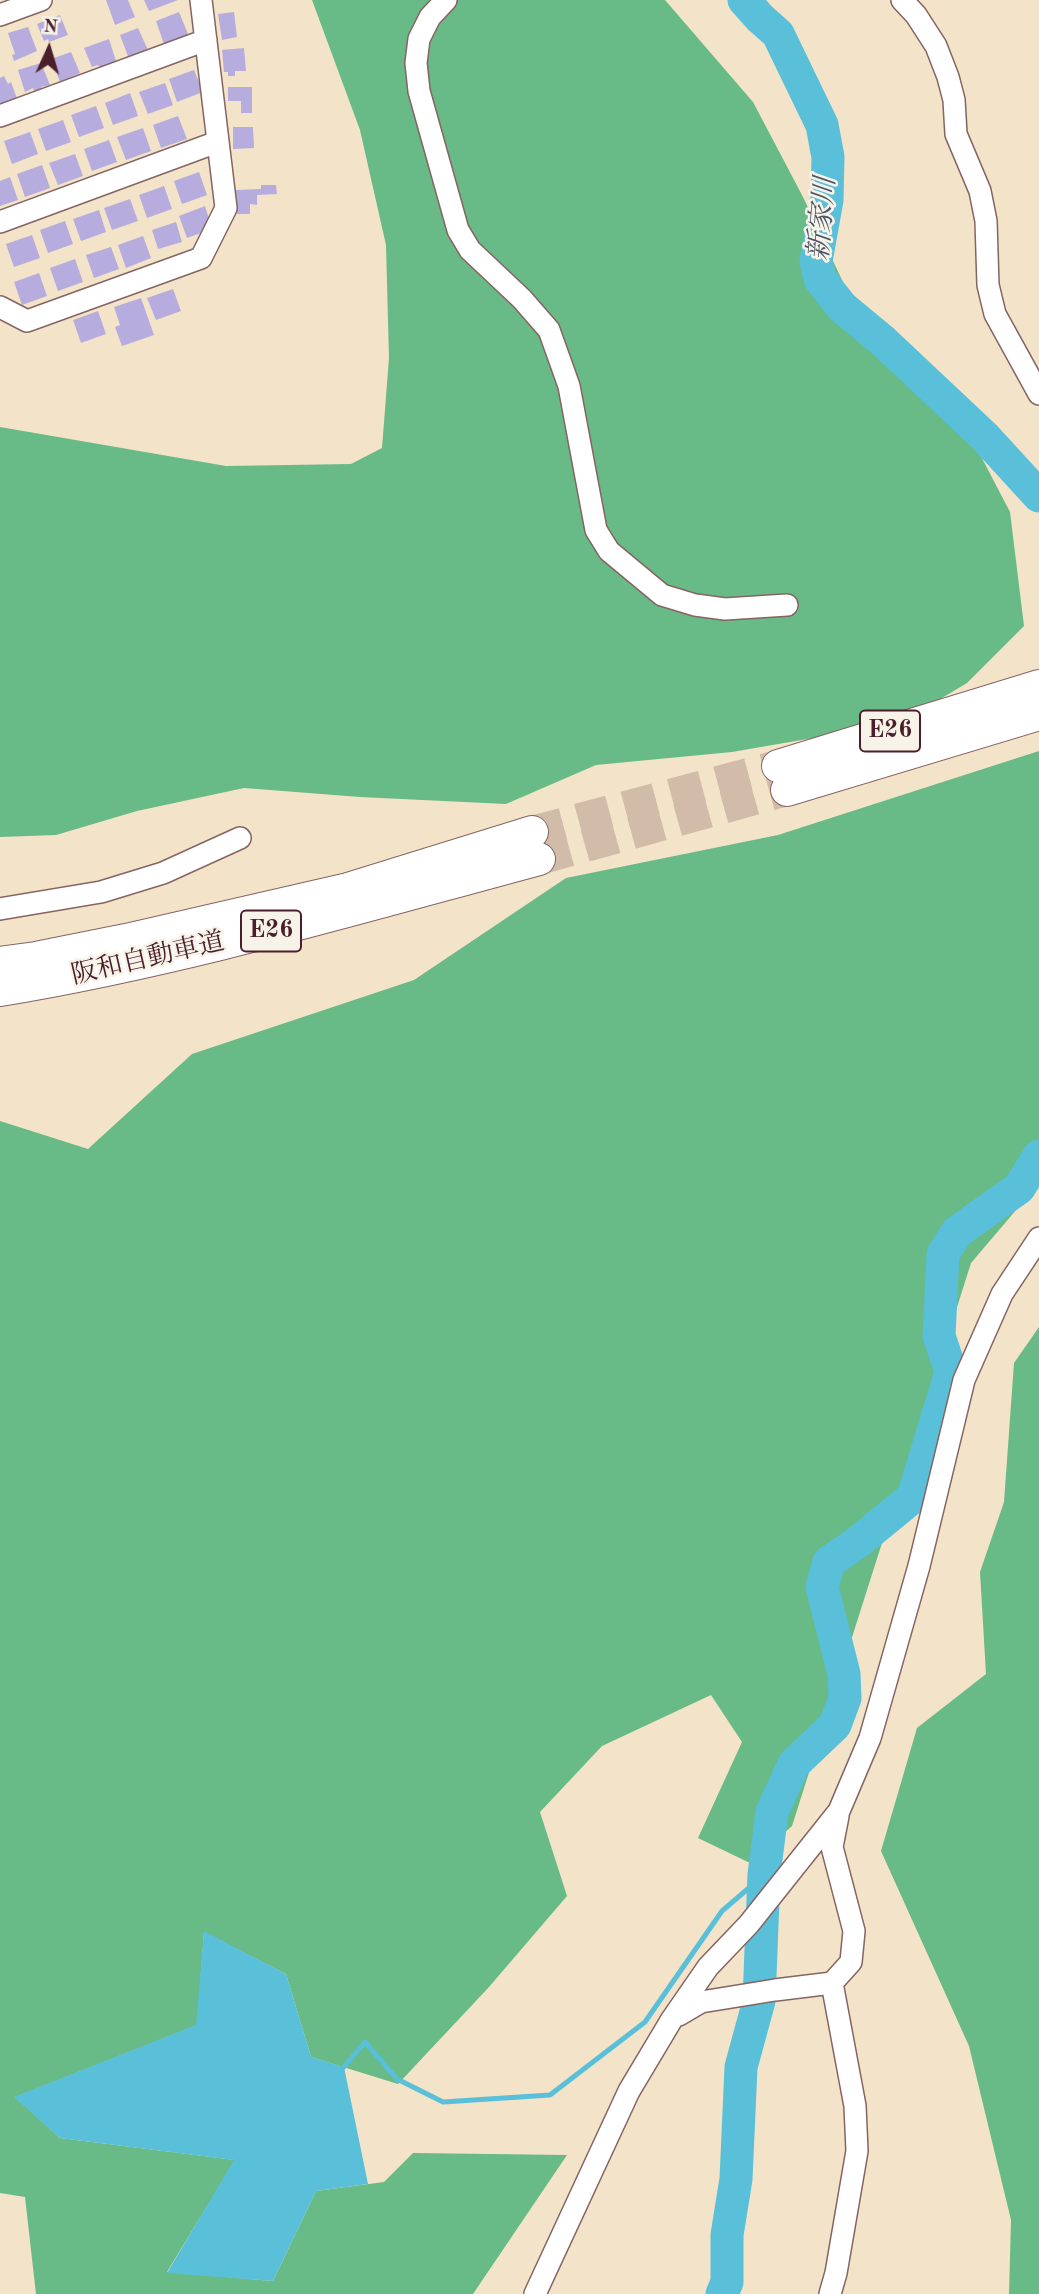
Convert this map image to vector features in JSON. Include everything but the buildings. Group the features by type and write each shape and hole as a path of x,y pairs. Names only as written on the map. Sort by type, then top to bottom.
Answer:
{"highway":[{"name":"E26","path":"783,778 999,711 1039,686"},
{"name":"E26","path":"999,711 1039,714"},
{"name":"阪和自動車道","path":"0,963 126,940 535,846 287,927 119,967 0,990"}],"street":[{"path":"0,15 41,0"},
{"path":"0,307 27,321 201,258 226,208 201,0"},
{"path":"446,0 430,17 419,38 416,63 419,91 458,230 470,250 522,299 549,330 569,386 596,530 609,551 662,595 695,605 725,609 787,605"},
{"path":"902,0 916,15 936,46 948,77 954,100 956,134 980,191 984,211 988,285 995,314 1039,394"},
{"path":"0,116 206,40"},
{"path":"0,222 218,142"},
{"path":"0,909 101,892 163,873 240,838"},
{"path":"672,2019 701,2002 832,1983 851,1962 854,1931 832,1847 839,1811 870,1738 919,1566 964,1380 1002,1294 1039,1238"},
{"path":"536,2294 629,2091 672,2019 708,1967 748,1924 839,1811"},
{"path":"830,2294 857,2151 855,2106 832,1983"}],"green space":[{"path":"312,0 665,0 753,102 803,197 865,329 947,391 1010,512 1024,626 967,683 900,723 732,752 596,765 506,804 244,788 137,811 56,835 0,837 0,427 226,466 351,464 382,448 389,358 386,245 360,130"},
{"path":"1039,751 1039,1183 971,1263 792,1826 750,1863 698,1838 742,1742 711,1695 602,1746 540,1812 567,1896 489,1987 398,2084 311,2057 286,1974 204,1932 197,2025 15,2097 60,2138 235,2160 167,2272 273,2281 316,2191 384,2182 413,2153 567,2155 473,2294 36,2294 25,2197 0,2193 0,1121 88,1149 192,1054 414,980 566,878 778,835"},
{"path":"1039,1327 1039,2294 1009,2294 1011,2220 969,2046 881,1851 917,1728 986,1674 980,1572 1004,1502 1014,1363"}],"water":[{"path":"204,1931 286,1974 311,2057 344,2067 368,2184 316,2191 273,2281 167,2273 234,2160 60,2138 14,2097 196,2025"}],"waterway":[{"name":"新家川","path":"744,0 778,34 822,125 828,157 827,200 816,261 820,279 842,307 883,341 984,436 1039,496"},
{"path":"722,2294 727,2282 727,2235 736,2179 741,2067 759,2001 764,1875 772,1812 794,1764 835,1725 845,1698 844,1674 822,1587 829,1562 913,1497 951,1372 939,1336 943,1254 957,1232 1019,1188 1039,1156"},
{"path":"344,2067 365,2042 397,2079 443,2102 550,2095 645,2022 722,1911 764,1875"}],"tunnel":[{"path":"532,832 778,766"},
{"path":"539,859 787,790"}]}
